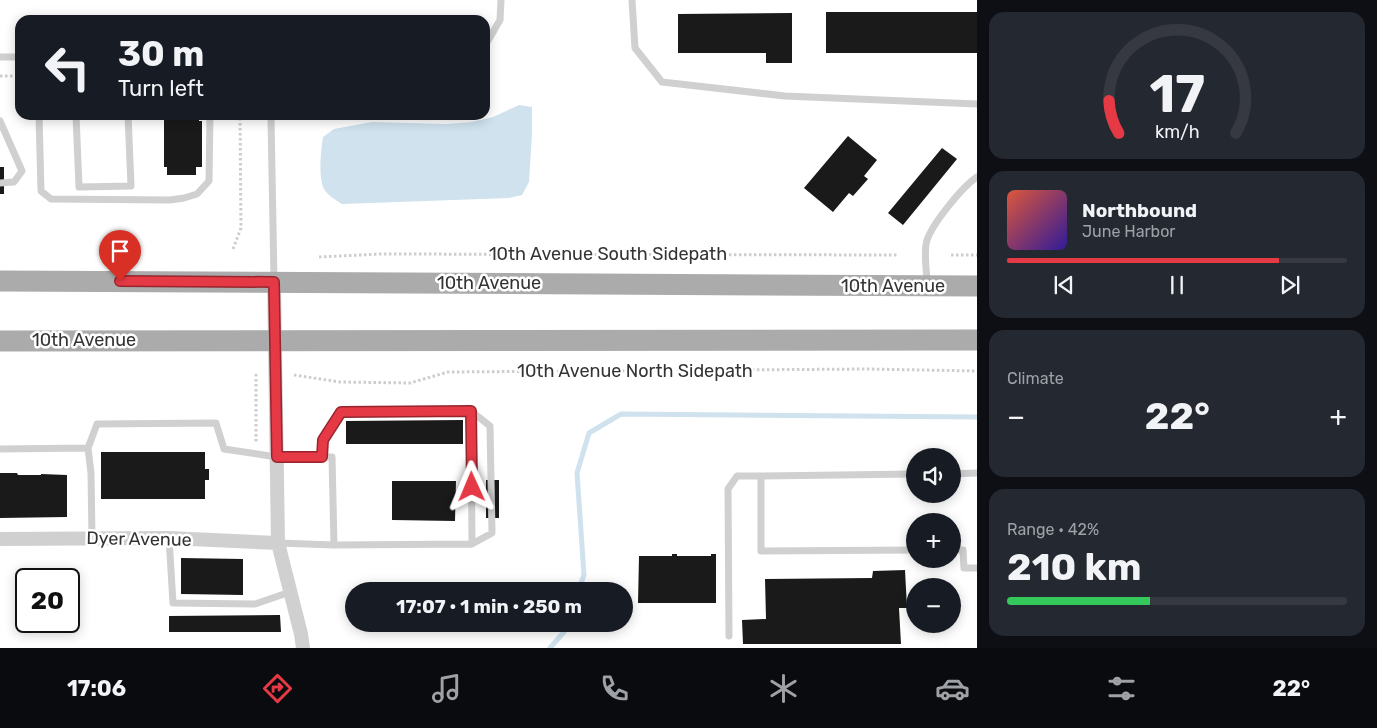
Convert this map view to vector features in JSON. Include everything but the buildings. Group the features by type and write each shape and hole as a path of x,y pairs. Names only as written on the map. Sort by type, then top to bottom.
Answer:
{"main road":[{"name":"10th Avenue","path":"0,281 977,286"},
{"name":"10th Avenue","path":"0,341 977,340"}],"street":[{"path":"274,282 278,543 303,648"},
{"name":"Dyer Avenue","path":"0,538 168,538 278,543"}],"lane":[{"path":"490,37 500,20 501,0"},
{"path":"632,0 634,48 662,82 785,96 977,104"},
{"path":"0,57 15,57"},
{"path":"40,120 41,191 51,199 170,200 197,194 209,181 210,120"},
{"path":"76,120 78,187 132,186 128,120"},
{"path":"271,120 274,282"},
{"path":"0,121 22,171 14,182 0,183"},
{"path":"927,286 927,242 933,228 964,189 977,177"},
{"path":"278,543 334,545 472,544 492,533 490,426 471,411 341,412 323,440 322,457"},
{"path":"471,411 472,544"},
{"path":"92,538 91,473 88,448 97,424 216,423 224,449 277,457 332,457 334,545"},
{"path":"0,449 88,448"},
{"path":"961,474 977,473"},
{"path":"729,636 728,490 737,476 906,474"},
{"path":"762,476 762,551 906,550"},
{"path":"168,538 173,603 255,604 290,592"},
{"path":"961,550 963,550 964,568 977,568"}],"path":[{"path":"0,76 15,76"},
{"path":"233,249 241,228 240,120"},
{"name":"10th Avenue South Sidepath","path":"319,257 379,254 898,255"},
{"path":"951,255 977,255"},
{"name":"10th Avenue North Sidepath","path":"294,375 340,382 410,382 448,372 977,371"},
{"path":"256,374 256,454"}],"water":[{"path":"519,105 532,107 529,182 522,195 509,198 342,204 330,196 324,189 321,171 323,137 334,129 372,122 446,124 490,120 490,118"}],"waterway":[{"path":"581,582 584,575 577,473 589,433 621,414 977,417"},
{"path":"550,648 564,632"}],"route":[{"path":"120,281 274,282 277,457 322,457 323,440 341,412 471,411 472,487"}]}
